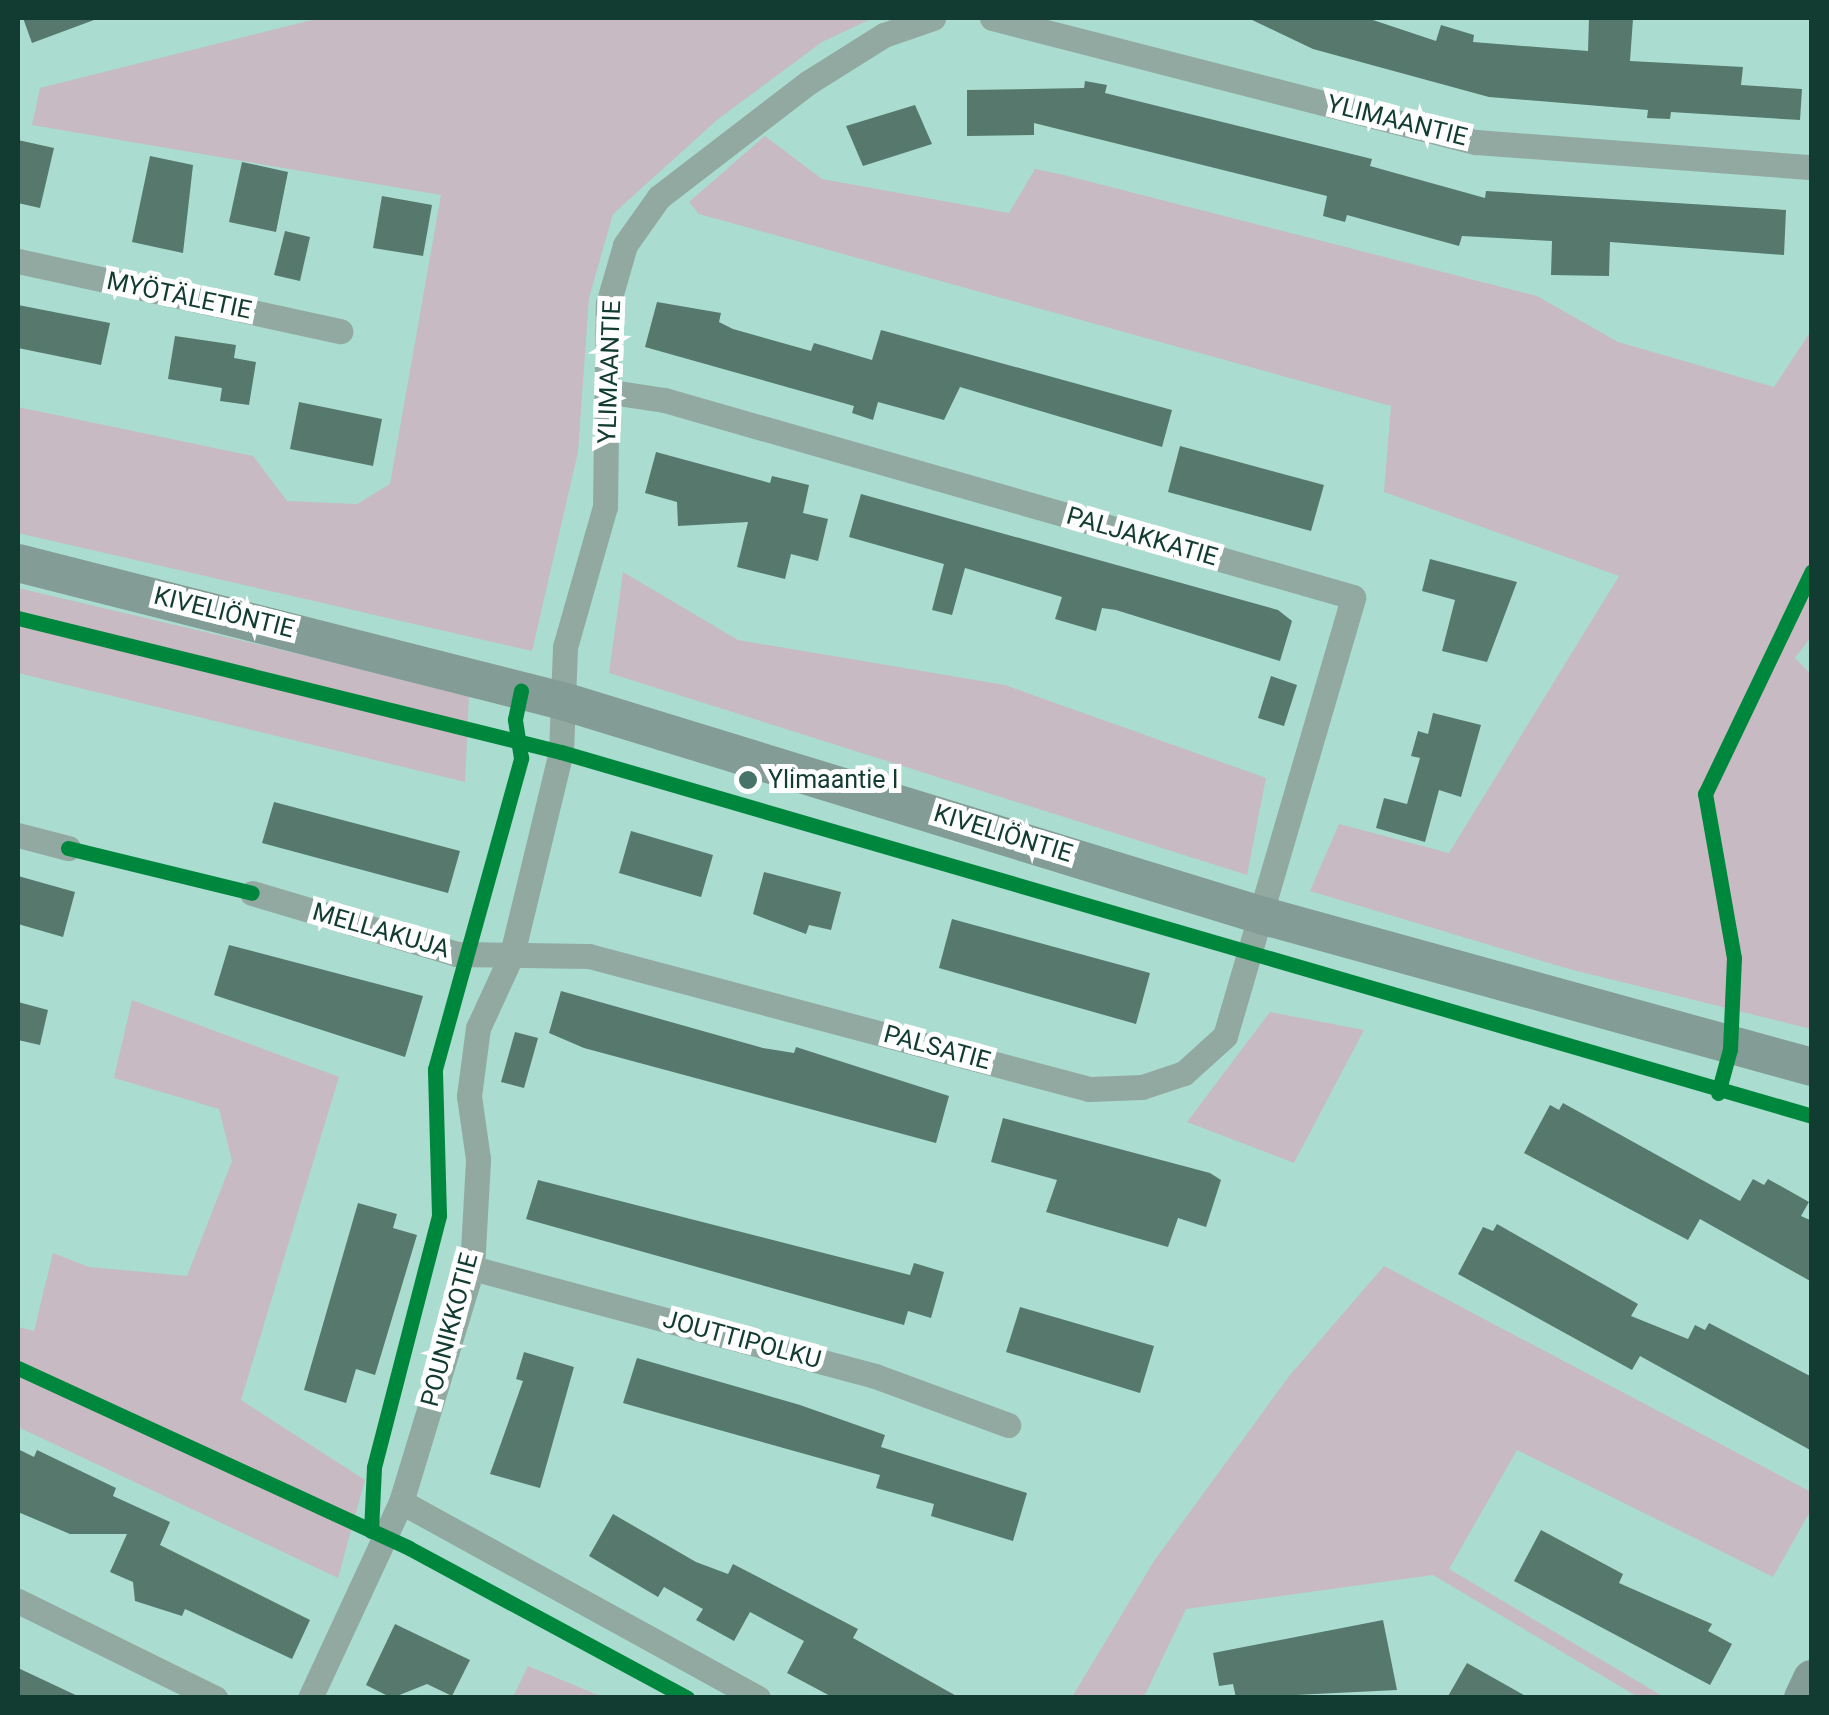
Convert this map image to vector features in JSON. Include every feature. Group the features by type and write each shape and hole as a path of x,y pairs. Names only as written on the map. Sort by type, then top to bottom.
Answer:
{"street":[{"name":"YLIMAANTIE","path":"566,702 564,647 605,507 611,392 608,304 626,246 659,196 809,82 884,35 933,18"},
{"name":"YLIMAANTIE","path":"992,18 1476,142 1812,167"},
{"name":"MYÖTÄLETIE","path":"18,261 340,330"},
{"name":"PALJAKKATIE","path":"611,392 664,400 1353,597 1264,916"},
{"name":"KIVELIÖNTIE","path":"18,563 566,702 1264,916 1812,1067"},
{"name":"POUNIKKOTIE","path":"310,1698 400,1502 472,1268 478,1158 469,1096 478,1028 512,954 566,702"},
{"path":"18,835 68,848"},
{"name":"MELLAKUJA","path":"252,894 456,954 512,954"},
{"name":"PALSATIE","path":"512,954 589,956 1089,1089 1142,1087 1184,1074 1225,1036 1264,916"},
{"name":"JOUTTIPOLKU","path":"472,1268 875,1376 1008,1425"},
{"path":"400,1502 758,1698"},
{"path":"18,1601 215,1698"},
{"path":"1803,1698 1812,1679"}],"shaded area":[{"path":"320,18 873,18 822,42 717,120 613,214 589,298 578,452 532,651 18,533 18,407 253,456 287,501 357,504 390,484 441,195 32,125 40,88"},
{"path":"765,136 822,179 1009,213 1035,169 1064,175 1537,296 1618,342 1774,387 1811,331 1811,637 1795,658 1812,675 1811,1029 1569,969 1310,891 1339,824 1449,853 1619,576 1384,492 1391,406 699,214 689,202"},
{"path":"623,572 738,640 1005,685 1266,778 1247,875 609,673"},
{"path":"18,588 469,694 465,782 18,673"},
{"path":"132,1000 339,1077 241,1400 365,1480 338,1578 18,1427 18,1327 34,1331 53,1253 89,1267 187,1276 232,1161 219,1109 114,1078"},
{"path":"1270,1012 1364,1030 1294,1163 1187,1122"},
{"path":"1384,1266 1811,1492 1811,1510 1773,1577 1517,1450 1449,1569 1664,1697 1638,1697 1433,1575 1186,1609 1144,1697 1072,1697 1154,1561 1290,1375"},
{"path":"528,1666 603,1697 513,1697"}],"building":[{"path":"23,18 94,18 94,20 32,43"},
{"path":"1248,18 1367,18 1436,41 1441,25 1474,35 1473,42 1588,51 1589,18 1633,19 1630,61 1743,67 1741,85 1802,89 1800,120 1671,112 1670,119 1647,118 1648,110 1489,97 1313,49"},
{"path":"1085,81 1107,85 1105,93 1372,159 1370,166 1485,198 1486,191 1786,210 1784,255 1610,242 1609,276 1551,275 1552,241 1462,236 1459,246 1347,215 1345,222 1323,216 1327,196 1034,123 1034,135 967,136 967,90 1084,88"},
{"path":"915,105 932,144 863,166 846,126"},
{"path":"18,140 54,148 40,208 18,203"},
{"path":"150,156 193,165 183,253 132,242"},
{"path":"242,162 288,172 276,232 229,222"},
{"path":"382,196 432,205 423,256 373,248"},
{"path":"285,231 310,237 300,281 274,275"},
{"path":"657,302 721,313 719,322 733,329 811,351 814,343 872,360 881,330 1172,410 1162,447 960,387 944,420 878,402 873,420 852,413 854,406 645,347"},
{"path":"18,305 110,323 101,365 18,348"},
{"path":"175,336 236,345 234,358 256,362 249,405 220,401 222,388 168,379"},
{"path":"299,402 382,419 373,466 290,449"},
{"path":"1180,446 1324,485 1311,531 1168,492"},
{"path":"656,452 770,483 772,476 809,485 803,513 828,519 818,561 791,554 785,579 737,567 748,522 678,526 677,502 645,493"},
{"path":"861,494 1278,610 1292,621 1280,661 1116,610 1102,608 1096,631 1055,619 1062,597 965,568 952,615 932,610 944,564 849,537"},
{"path":"1430,559 1517,582 1487,662 1442,651 1455,600 1422,591"},
{"path":"1271,676 1297,685 1284,726 1258,718"},
{"path":"1433,713 1481,725 1461,797 1439,790 1425,842 1376,828 1384,798 1407,804 1420,758 1411,756 1418,731 1428,734"},
{"path":"274,802 460,851 448,893 262,843"},
{"path":"631,831 713,855 701,897 619,873"},
{"path":"764,872 841,892 831,930 809,925 806,934 753,914"},
{"path":"18,876 75,892 63,937 18,924"},
{"path":"952,919 1150,973 1136,1024 939,968"},
{"path":"229,945 423,996 405,1057 214,995"},
{"path":"561,991 763,1048 794,1053 796,1047 949,1096 936,1143 584,1048 549,1033"},
{"path":"18,1002 48,1010 40,1045 18,1040"},
{"path":"515,1032 538,1038 524,1088 501,1082"},
{"path":"1563,1103 1740,1201 1753,1179 1764,1185 1768,1179 1809,1202 1801,1216 1812,1221 1812,1282 1700,1219 1688,1240 1524,1153 1550,1105 1559,1110"},
{"path":"1003,1118 1210,1173 1221,1180 1206,1227 1178,1218 1168,1247 1046,1212 1057,1180 991,1162"},
{"path":"538,1180 910,1275 914,1263 944,1272 931,1318 908,1311 904,1325 526,1219"},
{"path":"358,1203 397,1214 393,1228 417,1235 375,1375 356,1369 346,1403 304,1390"},
{"path":"1497,1224 1638,1304 1631,1316 1688,1339 1695,1325 1705,1330 1709,1323 1812,1377 1812,1451 1640,1356 1632,1370 1458,1274 1483,1227 1493,1231"},
{"path":"1020,1307 1154,1346 1140,1393 1006,1352"},
{"path":"524,1352 574,1367 540,1488 490,1474 523,1381 516,1379"},
{"path":"637,1358 800,1405 885,1435 881,1447 1027,1493 1013,1541 931,1516 934,1504 876,1488 880,1475 623,1403"},
{"path":"18,1449 34,1457 37,1450 116,1488 113,1496 170,1522 160,1545 310,1620 292,1659 185,1609 182,1616 135,1601 133,1582 110,1572 127,1534 70,1534 18,1512"},
{"path":"613,1514 696,1562 728,1574 733,1564 858,1629 853,1638 960,1698 834,1698 787,1673 804,1641 750,1612 734,1641 696,1620 703,1609 664,1587 658,1597 589,1556"},
{"path":"1541,1530 1623,1574 1619,1583 1712,1624 1708,1631 1732,1644 1710,1685 1514,1581"},
{"path":"1383,1620 1397,1690 1236,1698 1233,1684 1219,1686 1213,1653"},
{"path":"395,1624 470,1660 452,1696 427,1684 392,1698 366,1685"},
{"path":"1467,1663 1529,1698 1447,1698"},
{"path":"18,1668 82,1698 18,1698"}],"cycle path":[{"path":"1718,1093 1730,1049 1734,958 1705,794 1812,571"},
{"path":"18,618 561,752 1812,1116"},
{"path":"371,1531 374,1467 439,1215 435,1069 521,758 515,719 521,691"},
{"path":"68,848 252,893"},
{"path":"18,1368 409,1548 687,1698"}],"place":[{"name":"Ylimaantie I","path":"748,780"}]}
